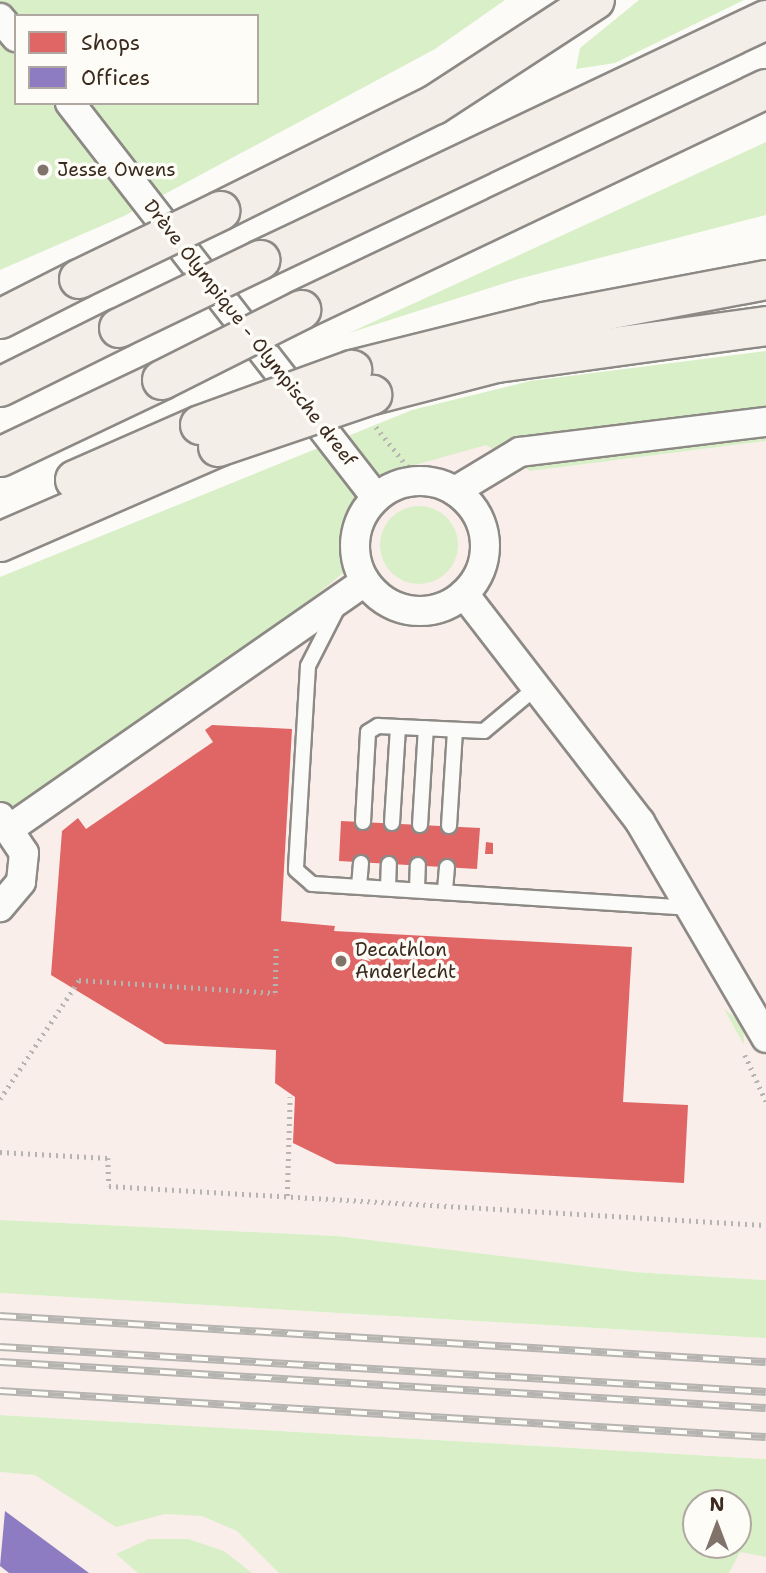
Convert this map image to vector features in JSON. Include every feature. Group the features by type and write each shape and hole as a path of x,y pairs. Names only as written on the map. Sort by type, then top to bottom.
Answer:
{"highway":[{"path":"0,319 434,105 595,0"},
{"path":"0,387 766,20"},
{"path":"0,457 301,310 766,89"},
{"path":"367,398 544,321 766,280"},
{"path":"0,513 209,436 497,363 766,326"},
{"path":"0,542 209,436"}],"street":[{"path":"0,18 14,35"},
{"name":"Drève Olympique - Olympische dreef","path":"72,105 376,497"},
{"path":"454,491 520,452 766,422"},
{"path":"419,481 454,491 480,520 485,539 481,569 464,594 445,606 412,610 380,598 365,582 355,537 376,497 419,481"},
{"path":"0,907 21,882 24,853 6,822 342,600 365,582"},
{"path":"464,594 539,685 694,907 766,1038"}],"lane":[{"path":"342,600 308,666 296,870 312,884 694,907"},
{"path":"363,822 368,732 398,727 484,731 539,685"},
{"path":"392,823 398,727"},
{"path":"420,825 426,728"},
{"path":"449,827 455,730"},
{"path":"359,886 360,863"},
{"path":"388,888 389,864"},
{"path":"417,889 418,866"},
{"path":"445,890 447,867"}],"path":[{"path":"367,398 419,481"},
{"path":"0,1099 79,979 275,993 276,947"},
{"path":"287,1196 290,1097"},
{"path":"0,1152 108,1158 109,1186 766,1225"}],"shaded area":[{"path":"766,441 766,1280 634,1272 337,1236 0,1220 0,807 343,574 345,523 361,497 394,471 486,444 530,471"},
{"path":"0,1293 766,1338 766,1459 0,1415"},
{"path":"0,1472 321,1490 682,1543 682,1559 752,1559 752,1530 766,1514 766,1573 0,1573"}],"green space":[{"path":"0,0 505,0 435,49 124,216 0,270"},
{"path":"639,0 744,0 615,63 576,69 580,48"},
{"path":"766,142 766,215 518,279 349,333"},
{"path":"766,351 766,441 530,471 486,445 394,471 361,497 345,523 343,573 276,628 16,813 0,807 0,577 412,410 530,381"},
{"path":"419,506 434,509 447,517 455,530 458,545 455,560 447,573 434,581 419,584 404,581 391,573 383,560 380,545 383,530 391,517 404,509"},
{"path":"724,1009 743,1024 744,1045"},
{"path":"0,1220 337,1236 634,1272 766,1280 766,1338 0,1293"},
{"path":"0,1415 766,1459 766,1557 752,1554 752,1489 682,1489 682,1559 736,1559 729,1573 279,1573 237,1531 202,1516 165,1514 116,1527 35,1475 0,1472"},
{"path":"149,1539 188,1539 224,1551 252,1573 138,1573 116,1554"}],"building: Shops":[{"name":"Decathlon Anderlecht","path":"212,725 292,729 281,921 335,926 334,931 632,947 623,1102 688,1105 684,1183 336,1164 293,1143 295,1097 275,1083 276,1050 165,1044 51,975 62,831 78,818 86,829 213,742 205,730"},
{"path":"341,821 480,828 477,869 339,861"},
{"path":"486,842 493,843 493,854 485,854"}],"building: Offices":[{"path":"5,1511 89,1573 9,1573 0,1566"}],"railway":[{"path":"0,1316 766,1362"},
{"path":"0,1347 766,1392"},
{"path":"0,1362 766,1408"},
{"path":"0,1391 766,1437"}],"place":[{"name":"Jesse Owens","path":"43,170"},
{"name":"Decathlon Anderlecht","path":"341,961"}]}
